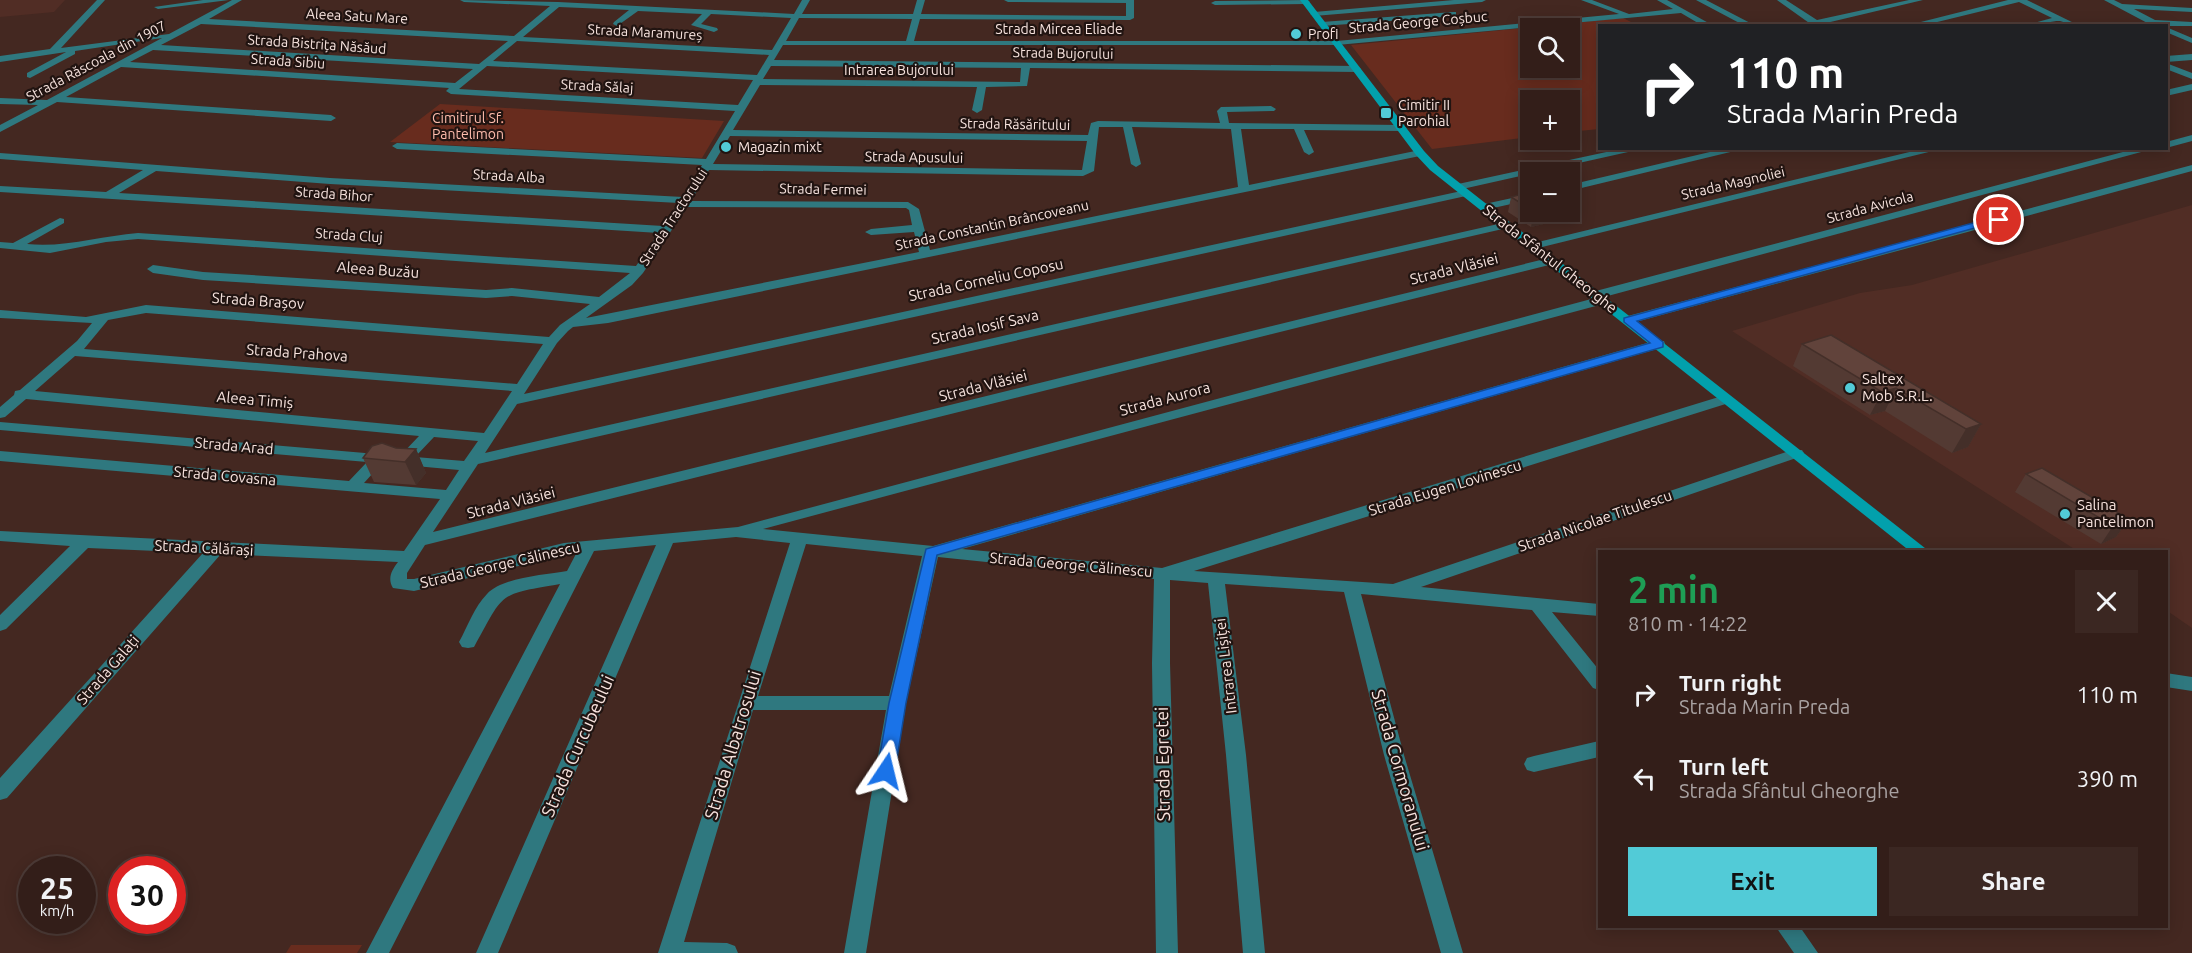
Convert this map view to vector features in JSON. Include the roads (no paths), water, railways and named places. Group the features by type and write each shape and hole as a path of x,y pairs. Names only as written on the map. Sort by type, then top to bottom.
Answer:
{"street":[{"path":"53,51 101,0"},
{"path":"158,7 225,0"},
{"name":"Strada Răscoala din 1907","path":"0,129 238,0"},
{"path":"464,0 796,16 1130,18 1130,0 1008,0"},
{"name":"Strada Tractorului","path":"409,557 552,340 628,282 639,270 685,202 806,0"},
{"path":"910,41 921,0"},
{"path":"1318,19 1482,0"},
{"path":"1585,0 1629,16"},
{"path":"1661,0 1706,24"},
{"path":"1700,0 1748,24"},
{"path":"1781,0 1817,24 1919,0"},
{"path":"1917,24 2019,0 2072,24"},
{"path":"2108,0 2156,24 2192,24"},
{"path":"1215,3 1305,1"},
{"name":"Strada Sfântul Gheorghe","path":"1305,1 1420,153 1462,190 1919,550"},
{"path":"453,88 558,4"},
{"path":"2122,6 2192,10"},
{"path":"617,24 637,9"},
{"path":"710,11 695,26 714,30"},
{"name":"Strada George Coșbuc","path":"1580,21 1682,11"},
{"path":"1318,19 1453,14"},
{"path":"1641,15 1657,24"},
{"path":"2035,24 2060,18"},
{"name":"Aleea Satu Mare","path":"198,21 515,39"},
{"name":"Strada George Coșbuc","path":"1337,43 1520,26"},
{"path":"2169,31 2192,34"},
{"path":"2169,31 2192,41"},
{"path":"0,59 175,34"},
{"name":"Strada Maramureș","path":"515,39 774,52"},
{"name":"Strada Mircea Eliade","path":"780,43 910,41 1337,43"},
{"path":"572,68 602,43"},
{"path":"30,75 79,47"},
{"name":"Strada Bistrița Năsăud","path":"151,47 572,68"},
{"path":"2168,59 2192,57"},
{"name":"Strada Bujorului","path":"768,63 1357,69"},
{"name":"Strada Sibiu","path":"120,64 453,88"},
{"name":"Intrarea Bujorului","path":"572,68 757,80 1023,84 1026,66"},
{"path":"2168,67 2192,76"},
{"path":"977,110 982,84"},
{"path":"2168,93 2192,87"},
{"name":"Strada Sălaj","path":"453,88 740,108"},
{"path":"0,101 51,101 331,118"},
{"path":"1244,189 1224,109 1270,109"},
{"name":"Strada Răsăritului","path":"726,133 1091,138 1095,124 1401,128"},
{"path":"1127,125 1136,164"},
{"path":"1298,127 1309,152"},
{"name":"Strada Apusului","path":"397,146 707,164 1087,172 1091,138"},
{"path":"2168,144 2192,138"},
{"name":"Strada Corneliu Coposu","path":"512,401 1632,150"},
{"path":"1580,185 1733,150"},
{"name":"Strada Magnoliei","path":"1534,246 1932,150"},
{"name":"Strada Avicola","path":"1600,298 2144,150"},
{"name":"Strada Constantin Brâncoveanu","path":"570,324 608,319 1420,153"},
{"path":"0,156 152,169"},
{"path":"1628,320 2192,168"},
{"path":"107,196 152,169"},
{"name":"Strada Alba","path":"152,169 685,202"},
{"name":"Strada Bihor","path":"0,189 667,230"},
{"path":"1484,207 1520,199"},
{"name":"Strada Fermei","path":"685,202 904,205 914,209 925,254"},
{"path":"14,247 60,221"},
{"name":"Strada Iosif Sava","path":"469,463 1507,225"},
{"path":"871,232 918,228"},
{"name":"Strada Cluj","path":"0,245 58,249 106,239 138,236 639,270"},
{"name":"Strada Vlăsiei","path":"420,541 1553,261"},
{"name":"Aleea Buzău","path":"153,269 203,276 486,294 512,292 601,301"},
{"name":"Strada Aurora","path":"736,532 1600,298"},
{"name":"Strada Brașov","path":"0,314 79,321 103,319 129,311 146,309 552,340"},
{"path":"0,414 20,394 94,332 103,319"},
{"path":"855,953 897,703 931,552 1659,344"},
{"name":"Strada Prahova","path":"71,352 520,388"},
{"name":"Aleea Timiș","path":"20,394 488,438"},
{"name":"Strada Eugen Lovinescu","path":"1162,574 1231,555 1727,399"},
{"name":"Strada Arad","path":"0,426 469,463"},
{"path":"405,459 430,433"},
{"name":"Strada Nicolae Titulescu","path":"1393,590 1797,453"},
{"name":"Strada Covasna","path":"0,456 450,495"},
{"path":"352,486 380,457"},
{"name":"Strada George Călinescu","path":"409,557 397,579 399,584 405,585 550,551 736,532 1162,574 1393,590 1598,610"},
{"name":"Strada Călărași","path":"0,536 216,549 409,557"},
{"name":"Strada Curcubeului","path":"487,953 667,538"},
{"name":"Strada Albatrosului","path":"669,953 746,703 800,538"},
{"path":"0,625 84,542"},
{"path":"377,953 588,546"},
{"name":"Strada Galați","path":"0,792 216,549"},
{"name":"Strada Egretei","path":"1162,574 1161,663 1167,953"},
{"path":"468,642 491,600 498,593 572,576"},
{"name":"Intrarea Lișiței","path":"1216,578 1236,755 1254,953"},
{"name":"Strada Cormoranului","path":"1351,587 1394,755 1452,953"},
{"path":"1537,604 1598,682"},
{"path":"2168,680 2192,684"},
{"path":"746,703 897,703"},
{"path":"1534,764 1598,749"},
{"path":"1788,928 1808,953"},
{"path":"669,953 727,953"}],"place":[{"name":"Profi","path":"1296,34"},
{"name":"Cimitir II Parohial","path":"1386,113"},
{"name":"Magazin mixt","path":"726,147"},
{"name":"Saltex Mob S.R.L.","path":"1850,388"},
{"name":"Salina Pantelimon","path":"2065,514"}],"park label":[{"name":"Cimitirul Sf. Pantelimon","path":"468,126"}]}
